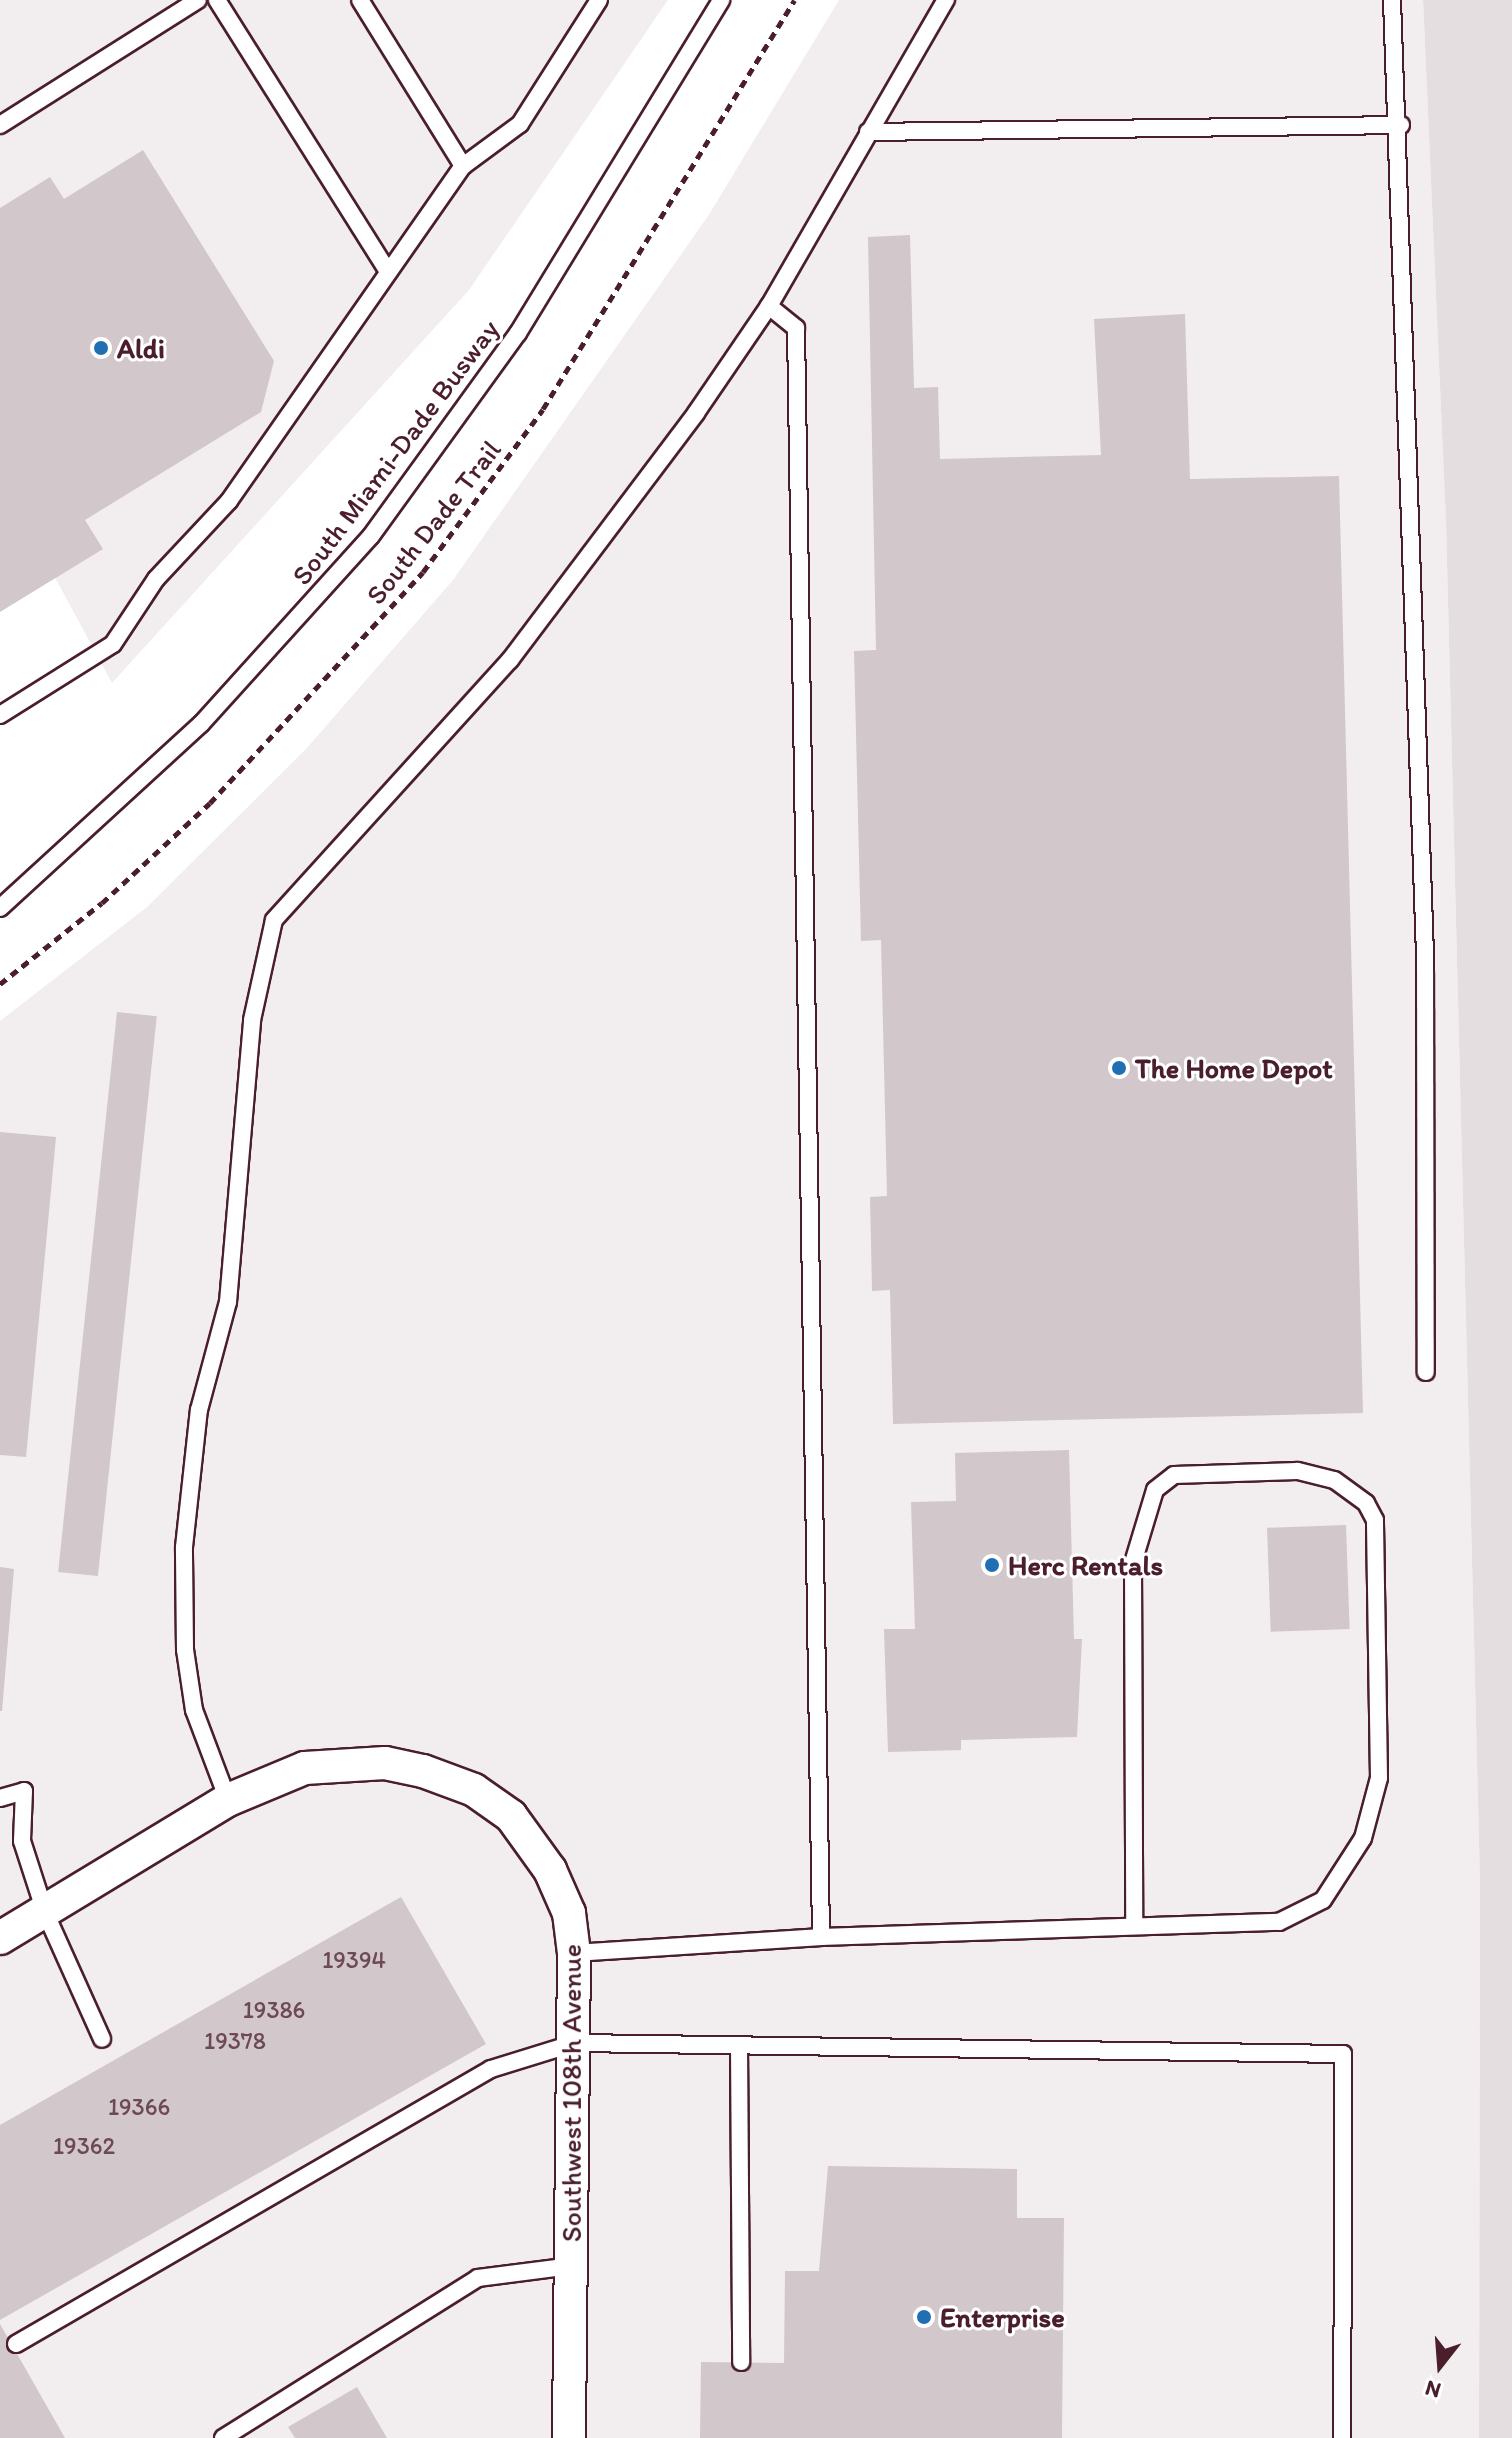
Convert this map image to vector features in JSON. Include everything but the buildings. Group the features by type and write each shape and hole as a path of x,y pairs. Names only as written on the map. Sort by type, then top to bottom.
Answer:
{"street":[{"name":"Southwest 108th Avenue","path":"0,1938 228,1800 305,1768 385,1763 423,1771 474,1790 532,1841 569,1913 574,1953 575,2043 569,2438"}],"lane":[{"path":"0,125 198,0"},
{"path":"217,0 388,272"},
{"path":"360,0 463,166"},
{"path":"0,715 113,644 156,579 229,501 463,166 520,124 599,0"},
{"name":"South Miami-Dade Busway","path":"0,908 201,724 371,536 518,333 721,0"},
{"path":"228,1800 194,1710 185,1650 184,1561 193,1446 235,1254 252,1020 265,943 284,902 510,660 769,306 946,0"},
{"path":"1392,0 1401,125 1425,953 1426,1372"},
{"path":"868,132 1401,125"},
{"path":"769,306 796,328 821,1937"},
{"path":"574,1953 821,1937 1279,1922 1301,1914 1323,1900 1363,1838 1379,1778 1375,1520 1366,1503 1334,1480 1297,1471 1174,1475 1155,1490 1133,1563 1134,1925"},
{"path":"0,1798 24,1791 22,1841 45,1912 102,2039"},
{"path":"16,2344 491,2069 575,2043 1343,2054 1342,2438"},
{"path":"739,2046 741,2362"},
{"path":"223,2438 478,2278 572,2266"}],"path":[{"name":"South Dade Trail","path":"0,984 102,903 210,803 423,572 543,409 795,0"}],"shaded area":[{"path":"0,0 668,0 469,290 112,683 0,476"},
{"path":"839,0 1423,0 1446,523 1480,1882 1479,2438 0,2438 0,1021 147,907 306,749 453,580 708,216"},
{"path":"1423,0 1512,0 1512,2438 1479,2438 1480,1882 1446,523"}],"place":[{"name":"Aldi","path":"101,348"},
{"name":"The Home Depot","path":"1119,1068"},
{"name":"Herc Rentals","path":"992,1565"},
{"name":"Enterprise","path":"924,2317"}]}
